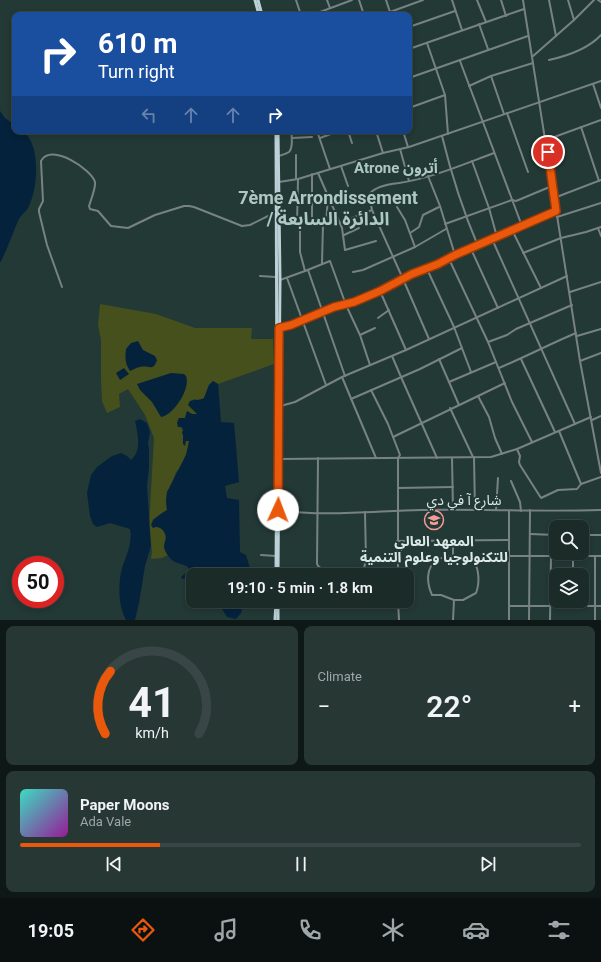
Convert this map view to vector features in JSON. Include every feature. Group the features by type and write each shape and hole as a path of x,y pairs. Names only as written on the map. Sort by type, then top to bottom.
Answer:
{"main road":[{"path":"257,0 260,12"},
{"path":"277,134 279,156 277,182 279,223 279,459 277,568"},
{"path":"277,134 276,212 279,328 277,568"},
{"path":"277,608 277,620"}],"street":[{"path":"296,0 300,12"},
{"path":"327,0 330,8"},
{"path":"320,12 352,0"},
{"path":"359,0 363,12"},
{"path":"386,0 390,12"},
{"path":"396,12 423,0"},
{"path":"452,0 462,30"},
{"path":"477,0 486,22"},
{"path":"501,0 506,16"},
{"path":"523,0 580,361 601,473"},
{"path":"549,0 556,36"},
{"path":"568,0 574,20"},
{"path":"532,57 594,0"},
{"path":"412,48 524,9"},
{"path":"412,26 455,11"},
{"path":"479,24 488,49"},
{"path":"549,60 584,48 601,35"},
{"path":"412,77 528,36"},
{"path":"427,43 445,95 448,134"},
{"path":"460,60 522,226"},
{"path":"469,86 491,76 533,63"},
{"path":"491,76 504,114"},
{"path":"277,182 297,179 408,147 601,81"},
{"path":"593,84 601,108"},
{"path":"412,107 445,95"},
{"path":"507,113 528,172"},
{"path":"546,140 601,120"},
{"path":"554,198 600,180 581,127"},
{"path":"279,156 288,153 290,150 291,134"},
{"path":"318,134 330,169"},
{"path":"320,138 331,134"},
{"path":"349,134 352,143"},
{"path":"377,134 383,153"},
{"path":"404,134 408,147"},
{"path":"442,136 450,169 478,246"},
{"path":"292,138 312,137"},
{"path":"400,149 409,181"},
{"path":"429,339 372,210 369,195 371,191 390,184 428,176 494,153"},
{"path":"62,287 47,245 39,212 43,201 41,161 44,157 50,154 58,155 71,160 94,179 95,184 89,206 90,209 98,211 111,226 128,228 155,215 184,206 194,207 242,226 250,225 276,212"},
{"path":"296,155 300,252 323,312 351,399 376,458"},
{"path":"472,161 489,208 497,237"},
{"path":"340,166 348,186"},
{"path":"318,173 344,235 345,250 376,241"},
{"path":"312,174 312,224"},
{"path":"428,176 440,206 455,255"},
{"path":"445,224 512,200 516,201 552,186"},
{"path":"322,264 324,224 328,196"},
{"path":"557,216 601,203"},
{"path":"397,206 405,220 415,247"},
{"path":"410,233 419,227 423,215 440,206"},
{"path":"279,223 340,224 372,210"},
{"path":"279,328 380,291 403,278 427,269 455,255 556,211"},
{"path":"523,254 561,238 601,227"},
{"path":"344,235 360,228"},
{"path":"598,228 601,236"},
{"path":"353,272 363,270 415,247 446,229"},
{"path":"512,230 541,288"},
{"path":"492,239 575,424"},
{"path":"471,249 498,308"},
{"path":"448,259 488,342 517,413 532,442"},
{"path":"260,276 287,278 330,261 346,304 360,335 370,365"},
{"path":"427,269 454,327 471,372"},
{"path":"278,407 295,402 326,385 567,276"},
{"path":"287,278 326,385"},
{"path":"570,292 601,282"},
{"path":"380,291 406,350"},
{"path":"488,342 572,306"},
{"path":"378,318 389,310"},
{"path":"360,335 375,328"},
{"path":"577,336 601,329"},
{"path":"498,368 521,359 576,332"},
{"path":"351,399 400,378 462,348"},
{"path":"580,361 601,353"},
{"path":"392,356 400,378 422,422 437,458"},
{"path":"439,359 459,405"},
{"path":"521,359 555,432"},
{"path":"449,382 496,361"},
{"path":"393,437 450,408 505,383"},
{"path":"371,390 400,455 398,458 398,568"},
{"path":"478,396 489,417 495,438 502,454"},
{"path":"450,408 474,457 474,510"},
{"path":"592,420 601,416"},
{"path":"279,459 492,457 591,417"},
{"path":"559,431 580,484"},
{"path":"517,448 520,456 520,465 541,498 558,490 577,489 580,487 580,484 601,477"},
{"path":"318,458 318,566 320,568"},
{"path":"452,458 453,510"},
{"path":"496,510 498,478"},
{"path":"511,481 520,502 521,511"},
{"path":"398,488 453,487"},
{"name":"شارع آ في دي","path":"277,510 290,512 453,510 530,510 567,512 601,510"},
{"path":"529,620 530,510"},
{"path":"509,511 509,620"},
{"path":"364,568 366,560 365,512"},
{"path":"530,534 549,535"},
{"path":"589,535 601,535"},
{"path":"397,541 508,540"},
{"path":"453,541 453,556 438,560 433,564 428,574 429,587 432,595 441,595 454,600 463,600 476,593 478,588 478,568 474,561"},
{"path":"261,555 276,556"},
{"path":"508,556 549,556"},
{"path":"589,556 601,556"},
{"path":"595,556 595,620"},
{"path":"453,620 454,600"},
{"path":"509,606 549,606"},
{"path":"589,606 601,606"},
{"path":"398,608 399,620"},
{"path":"550,608 550,620"}],"green space":[{"path":"100,304 156,314 195,328 252,328 251,339 273,339 274,364 218,384 213,381 209,385 204,398 199,400 193,399 197,414 192,414 187,411 185,418 179,418 177,423 183,430 183,441 189,441 188,450 167,492 167,510 152,520 155,526 164,532 166,538 166,549 168,555 162,558 151,559 152,552 149,525 154,438 145,415 128,389 119,394 120,407 107,413 102,401 101,340 98,325"}],"water":[{"path":"0,111 5,118 12,123 12,134 26,134 29,137 35,156 36,178 32,198 28,208 19,219 0,263"},
{"path":"138,341 143,350 155,356 157,360 152,367 139,367 130,371 126,360 126,349 131,343"},
{"path":"124,368 129,374 120,380 116,373"},
{"path":"171,373 184,374 187,381 186,387 184,394 176,406 166,415 161,417 152,402 140,390 137,384"},
{"path":"213,381 218,384 221,422 234,423 239,482 225,486 227,498 239,500 240,552 246,555 250,568 188,568 173,561 169,557 164,547 166,537 164,532 157,527 153,528 151,525 155,518 167,510 167,492 186,455 189,441 186,441 185,446 183,444 183,430 182,427 178,427 177,423 179,418 185,418 187,411 192,414 197,414 188,405 190,401 204,398 209,385"},
{"path":"140,419 147,423 150,432 148,443 149,468 147,486 151,546 145,566 135,620 126,620 121,608 119,587 122,568 131,539 130,529 110,523 97,527 93,524 90,516 87,493 91,475 97,467 112,456 121,453 131,460 137,452 138,442 135,421"},
{"path":"186,573 186,578 182,579 181,577"},
{"path":"221,608 242,608 241,613 236,619 227,617"}],"place":[{"name":"المعهد العالي للتكنولوجيا وعلوم التنمية","path":"434,520"}],"district":[{"name":"Atrone أترون","path":"396,168"},
{"name":"7ème Arrondissement / الدائرة السابعة","path":"328,207"}],"route":[{"path":"278,510 279,328 312,317 334,307 354,302 380,291 412,274 427,269 455,255 556,211 548,152"}]}
